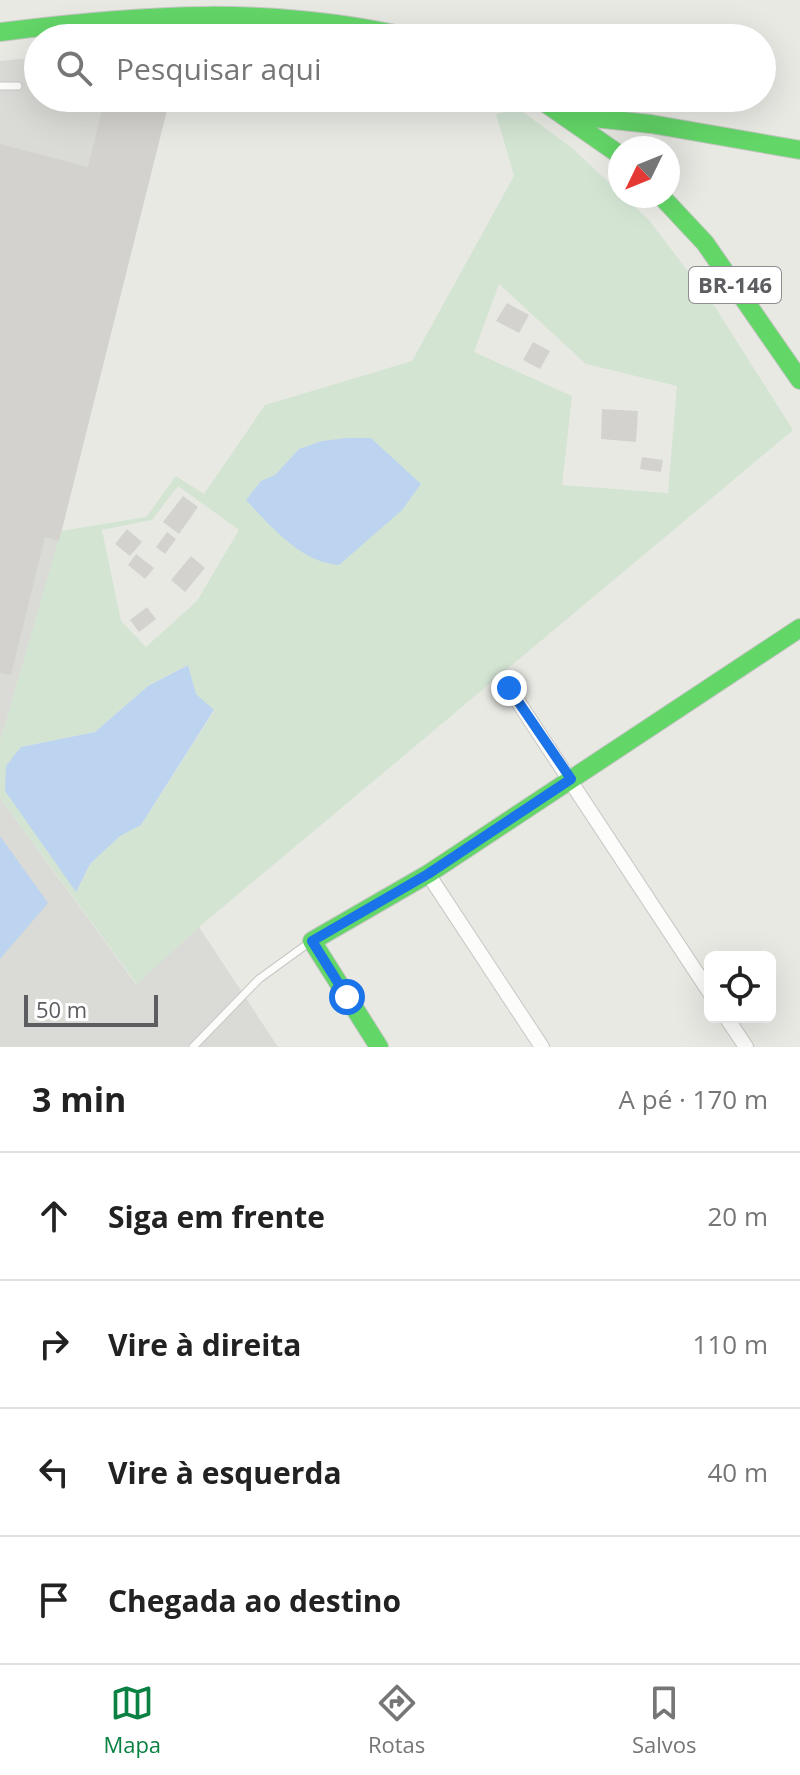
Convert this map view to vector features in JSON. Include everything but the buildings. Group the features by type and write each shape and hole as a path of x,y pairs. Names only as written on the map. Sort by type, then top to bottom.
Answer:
{"street":[{"path":"58,24 166,9 230,6 331,16 361,24"},
{"path":"0,32 24,29"},
{"path":"561,112 608,146"},
{"path":"566,115 709,133 800,150"},
{"name":"BR-146","path":"672,208 705,243 800,380"},
{"path":"379,1047 312,941 428,874 800,628"},
{"path":"509,688 704,984"},
{"path":"428,874 542,1047"},
{"path":"730,1023 746,1047"}],"lane":[{"path":"0,86 18,86"},
{"path":"193,1047 259,979 312,941"}],"shaded area":[{"path":"24,58 24,112 166,112 59,541 0,742 0,61"},
{"path":"0,798 136,984 199,927 278,1047 0,1047"}],"green space":[{"path":"523,112 572,148 608,182 608,208 636,208 649,220 715,307 793,430 199,927 137,984 0,798 0,742 61,531 146,517 176,476 204,494 265,405 412,361 514,176 496,114","holes":["499,284 586,364 677,386 668,493 562,485 572,396 474,352","371,438 246,500 261,481 275,475 299,449 322,441","178,486 239,530 197,601 146,647 121,621 102,530 152,520","187,665 196,694 214,711 141,825 120,836 90,864 76,892 21,747 95,732 148,686"]}],"water":[{"path":"371,438 421,484 402,510 339,565 299,550 246,500 261,481 275,475 299,449 322,441"},
{"path":"188,665 196,694 214,710 141,825 120,836 90,864 76,892 5,791 6,766 21,747 95,732 148,686"},
{"path":"0,836 48,903 0,959"}],"traffic: fast":[{"path":"76,24 207,16 331,24"},
{"path":"0,32 24,29"},
{"path":"558,112 608,147"},
{"path":"566,115 651,124 800,150"},
{"path":"672,208 705,243 800,380"},
{"path":"379,1047 312,941 428,874 800,628"}],"route":[{"path":"347,997 312,941 428,874 571,779 509,688"}]}
